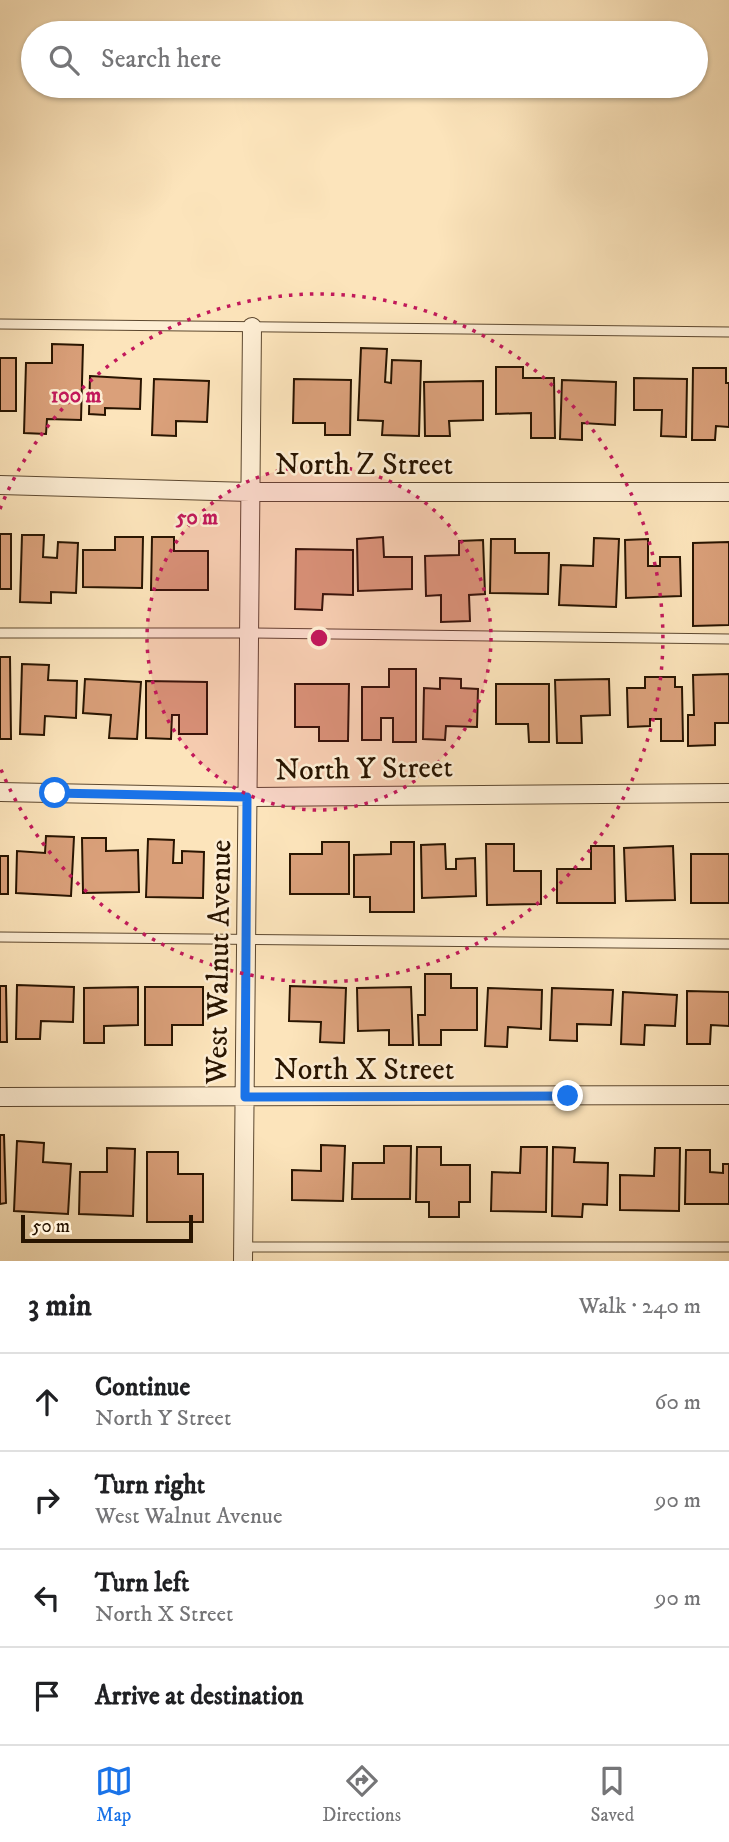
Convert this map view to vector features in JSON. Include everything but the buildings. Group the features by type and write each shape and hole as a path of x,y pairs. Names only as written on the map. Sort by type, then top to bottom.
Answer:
{"street":[{"name":"West Walnut Avenue","path":"243,1254 251,327"},
{"name":"North Z Street","path":"0,485 250,492 729,492"},
{"name":"North Y Street","path":"0,792 247,797 729,793"},
{"name":"North X Street","path":"0,1097 729,1096"}],"lane":[{"path":"0,324 729,332"},
{"path":"0,633 729,639"},
{"path":"0,937 729,944"},
{"path":"243,1254 729,1247"}],"route":[{"path":"55,793 247,797 245,1097 568,1096"}]}
